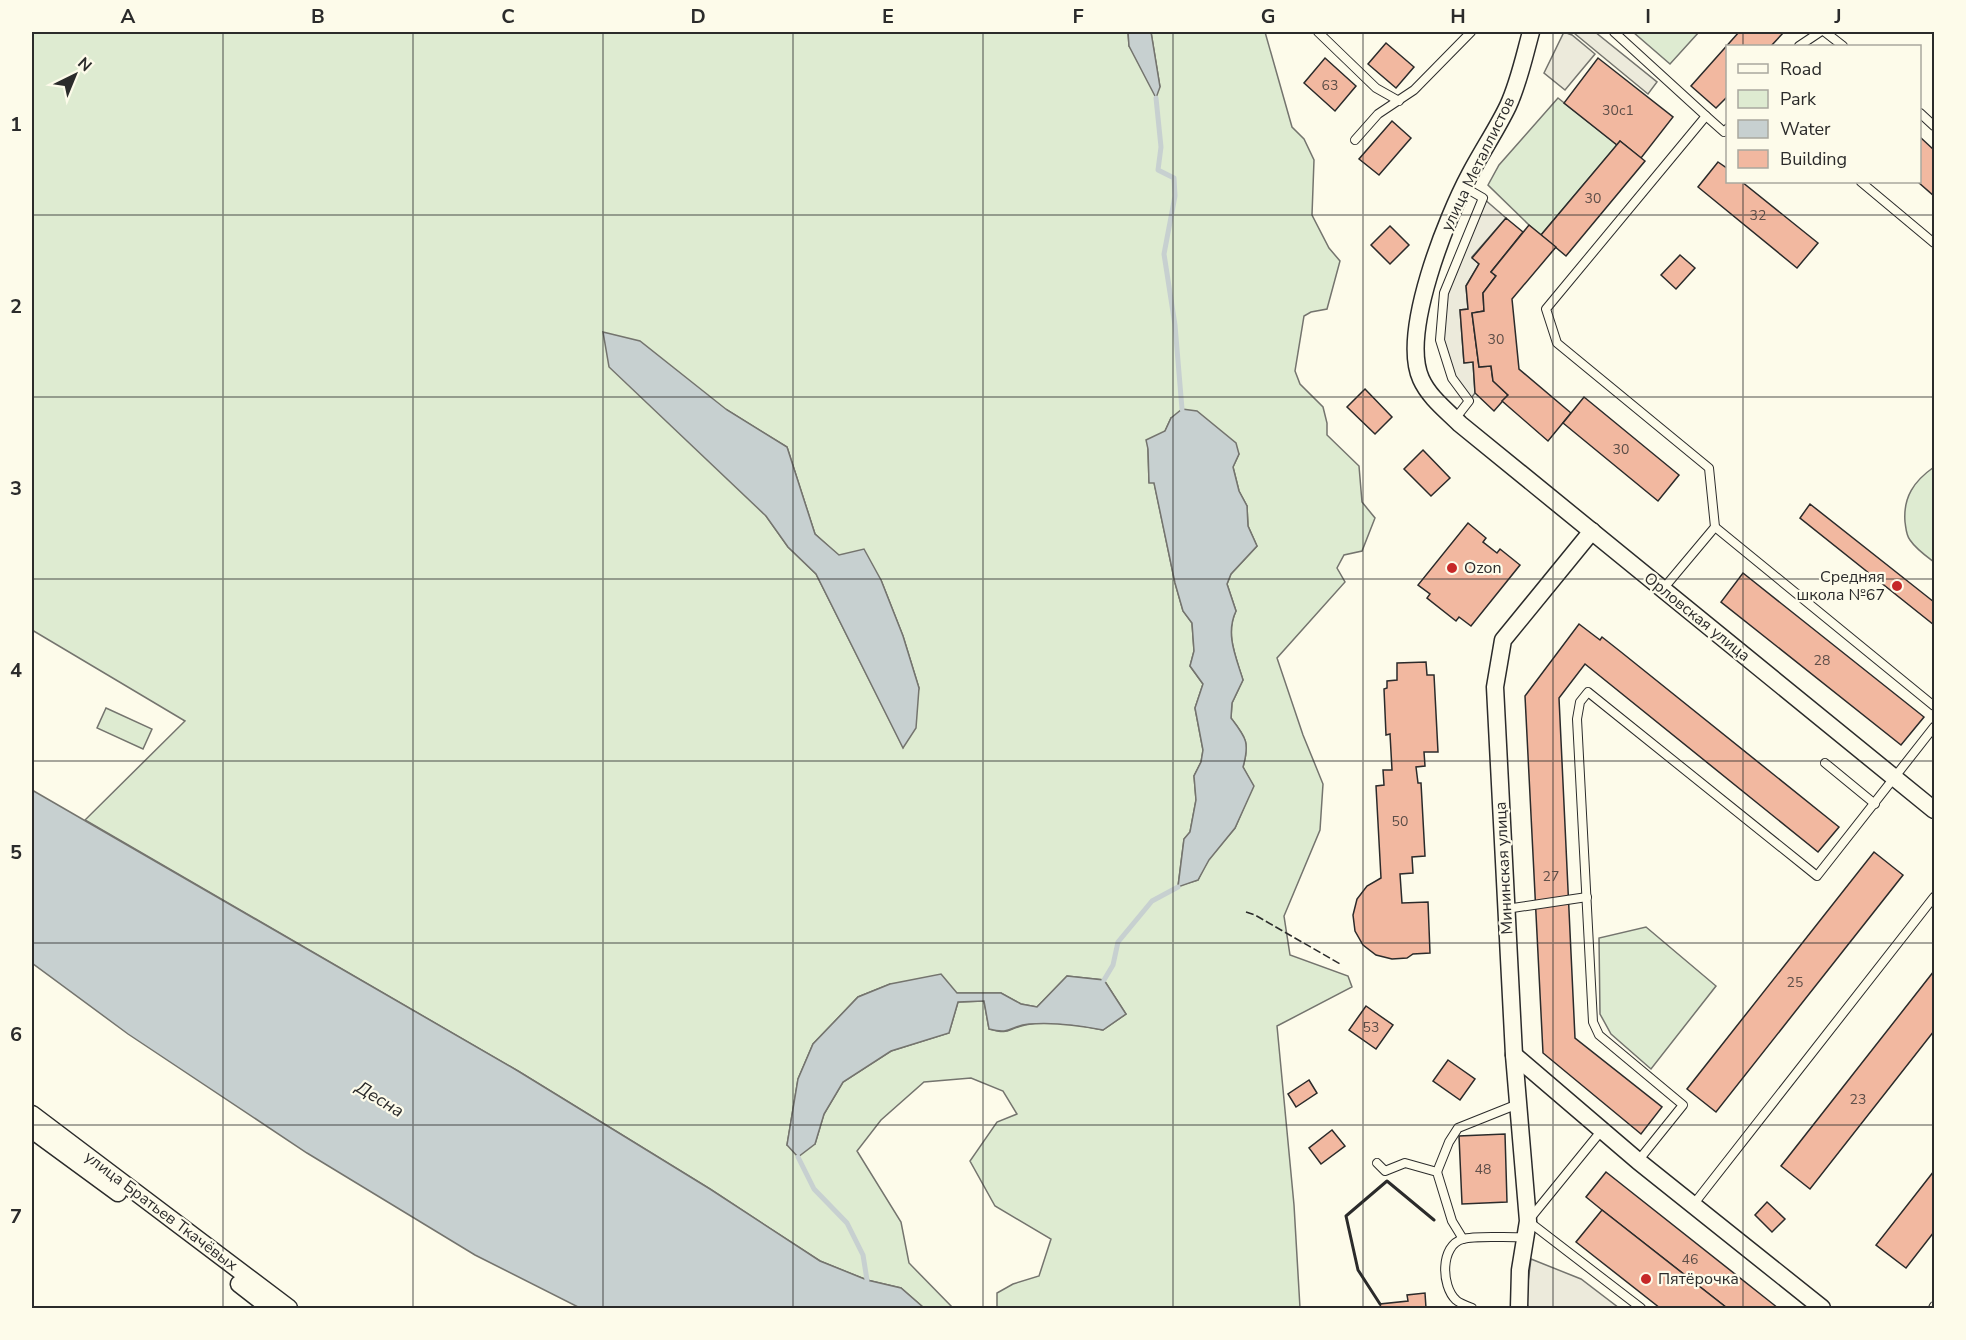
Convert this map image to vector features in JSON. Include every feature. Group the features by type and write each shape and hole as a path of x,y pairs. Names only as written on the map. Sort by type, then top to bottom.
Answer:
{"street":[{"name":"улица Металлистов","path":"1458,421 1434,399 1420,379 1415,356 1416,332 1427,281 1443,237 1464,187 1509,104 1519,79 1531,32"},
{"name":"Орловская улица","path":"1458,421 1935,810"},
{"name":"Мининская улица","path":"1519,1308 1520,1270 1527,1229 1514,1055 1495,687 1503,640 1592,531"},
{"path":"1514,1055 1638,1161 1822,1308"},
{"name":"улица Братьев Ткачёвых","path":"32,1114 290,1308"},
{"name":"улица Братьев Ткачёвых","path":"32,1130 194,1248 270,1308"}],"lane":[{"path":"1318,32 1376,88 1399,101"},
{"path":"1355,140 1378,114 1414,90 1470,32"},
{"path":"1614,32 1724,132 1726,130"},
{"path":"1800,45 1820,32"},
{"path":"1825,32 1842,45"},
{"path":"1921,114 1935,126"},
{"path":"1663,589 1715,527 1710,468 1557,343 1546,309 1707,116"},
{"path":"1862,183 1935,243"},
{"path":"1458,421 1469,401 1452,378 1440,340 1444,293 1483,198 1464,187"},
{"path":"1715,527 1935,706"},
{"path":"1638,1161 1683,1105 1599,1035 1593,1022 1577,719 1580,702 1588,692 1817,876 1935,726"},
{"path":"1825,763 1875,804"},
{"path":"1506,909 1587,897"},
{"path":"1693,1205 1935,897"},
{"path":"1463,1239 1452,1221 1437,1172 1449,1142 1458,1128 1518,1104"},
{"path":"1527,1229 1602,1130"},
{"path":"1377,1163 1385,1171 1406,1163 1437,1172"},
{"path":"1472,1308 1456,1300 1445,1281 1445,1263 1453,1244 1463,1239 1527,1229 1641,1308"}],"green space":[{"path":"32,32 1128,32 1129,46 1160,87 1151,32 1265,32 1292,127 1304,139 1314,160 1312,215 1329,248 1340,261 1327,309 1304,316 1295,371 1300,384 1323,407 1327,435 1359,466 1362,502 1375,518 1362,551 1344,555 1337,568 1345,582 1277,658 1303,735 1323,784 1320,830 1284,916 1290,955 1348,976 1352,987 1277,1026 1294,1205 1300,1308 997,1308 997,1293 1013,1284 1039,1276 1051,1239 995,1206 970,1161 997,1122 1017,1114 1003,1091 971,1078 924,1082 881,1120 857,1151 901,1222 909,1263 953,1308 924,1308 901,1288 867,1280 820,1261 710,1189 518,1071 85,820 185,721 32,630","holes":["727,410 787,447 815,534 839,556 881,580 903,636 919,688 903,747 816,574 788,547 766,516","1171,418 1239,454 1233,467 1239,491 1247,506 1248,526 1257,546 1231,574 1227,584 1236,611 1231,628 1235,654 1243,680 1232,703 1231,718 1245,741 1246,752 1243,767 1253,786 1235,828 1208,860 1198,880 1178,886 1184,839 1190,832 1196,800 1194,776 1201,762 1203,750 1195,708 1203,684 1190,666 1194,651 1192,623 1183,611 1154,482 1149,482 1148,449 1165,431","1067,976 1104,980 1126,1014 1103,1030 1064,1023 1035,1023 1001,1031 989,1029 984,1001 958,1002 949,1033 891,1051 843,1082 824,1114 815,1144 787,1145 798,1079 813,1044 858,997 890,984 957,993 1001,993 1021,1004 1037,1007"]},
{"path":"1633,32 1699,32 1670,64"},
{"path":"1558,98 1617,145 1541,235 1488,185 1499,165"},
{"path":"1934,467 1934,562 1909,538 1905,513 1911,490"},
{"path":"106,708 152,729 143,749 97,728"},
{"path":"1646,927 1716,986 1651,1069 1611,1034 1600,1014 1599,938"}],"shaded area":[{"path":"1564,32 1572,35 1595,54 1565,90 1544,73"},
{"path":"1575,32 1595,32 1657,82 1648,94"},
{"path":"1483,198 1506,218 1472,257 1479,264 1466,286 1468,309 1460,310 1464,363 1473,362 1475,393 1469,401 1452,378 1440,340 1444,293"},
{"path":"1531,1259 1581,1279 1619,1308 1528,1308 1526,1298"}],"water":[{"path":"1128,32 1151,32 1160,87 1156,98 1129,46"},
{"path":"603,332 640,341 727,410 787,447 815,534 839,555 864,549 881,580 903,636 919,688 916,728 903,748 816,574 788,547 766,516 609,367"},
{"path":"1182,409 1197,411 1236,443 1239,454 1233,467 1239,491 1247,506 1248,526 1257,546 1231,574 1227,584 1236,611 1231,628 1235,654 1243,680 1232,703 1231,718 1245,741 1246,752 1243,767 1254,786 1235,828 1209,860 1198,880 1178,887 1184,839 1190,832 1196,800 1194,776 1201,762 1203,750 1195,708 1203,684 1190,666 1194,651 1192,623 1183,611 1154,483 1149,483 1146,440 1165,431 1171,418"},
{"name":"Десна","path":"32,790 518,1071 710,1189 820,1261 867,1280 901,1288 924,1308 580,1308 475,1255 307,1153 128,1034 32,963"},
{"path":"941,974 957,993 1001,993 1021,1004 1037,1007 1067,976 1104,980 1126,1014 1103,1030 1066,1024 1038,1023 1002,1031 989,1029 984,1001 958,1002 949,1033 891,1051 843,1082 824,1114 815,1144 798,1157 787,1145 798,1079 813,1044 858,997 890,984"}],"building":[{"path":"1739,32 1784,32 1772,45 1727,45"},
{"path":"1386,43 1414,67 1396,88 1368,64"},
{"path":"1726,47 1726,98 1716,108 1691,86"},
{"path":"1325,58 1356,86 1335,111 1304,83"},
{"path":"1598,58 1673,117 1641,158 1620,141 1617,145 1564,103"},
{"path":"1392,121 1411,138 1379,175 1359,159"},
{"path":"1921,138 1934,150 1934,196 1919,183 1921,183"},
{"path":"1620,141 1645,161 1566,256 1541,235"},
{"path":"1718,162 1726,168 1726,183 1743,183 1818,243 1797,268 1698,187"},
{"path":"1506,218 1523,232 1491,272 1496,276 1483,293 1484,311 1472,313 1479,367 1491,366 1493,381 1508,395 1494,411 1475,393 1473,362 1464,363 1460,310 1468,309 1466,286 1479,264 1472,258"},
{"path":"1529,225 1556,247 1512,299 1519,369 1571,413 1548,441 1502,401 1508,395 1493,381 1491,366 1479,367 1472,313 1484,311 1483,293 1496,276 1491,272"},
{"path":"1390,226 1409,245 1390,264 1371,245"},
{"path":"1680,255 1695,268 1676,289 1661,275"},
{"path":"1365,389 1392,417 1375,434 1347,407"},
{"path":"1584,397 1679,475 1658,501 1563,423"},
{"path":"1423,450 1450,478 1431,496 1404,469"},
{"path":"1810,504 1934,602 1934,625 1800,518"},
{"path":"1468,523 1486,538 1483,542 1497,553 1500,549 1520,565 1471,626 1459,617 1456,621 1427,598 1430,594 1418,585"},
{"path":"1743,573 1924,717 1901,745 1721,602"},
{"path":"1579,624 1600,640 1602,637 1839,827 1818,852 1585,664 1559,698 1575,1038 1662,1107 1641,1134 1543,1053 1525,696"},
{"path":"1426,662 1427,675 1434,675 1438,752 1424,752 1425,766 1416,767 1418,783 1421,783 1425,856 1412,857 1413,873 1400,874 1402,903 1428,902 1430,953 1392,959 1376,955 1363,945 1355,931 1353,915 1357,899 1367,886 1381,878 1376,786 1384,785 1383,770 1392,770 1390,734 1386,735 1384,689 1387,688 1387,681 1397,680 1397,663"},
{"path":"1874,852 1903,875 1716,1112 1687,1089"},
{"path":"1934,971 1934,1031 1810,1189 1781,1166"},
{"path":"1366,1006 1393,1025 1376,1049 1349,1030"},
{"path":"1448,1060 1475,1079 1460,1100 1433,1081"},
{"path":"1309,1080 1317,1093 1296,1107 1288,1094"},
{"path":"1332,1130 1345,1146 1321,1164 1309,1148"},
{"path":"1505,1134 1507,1202 1462,1204 1459,1136"},
{"path":"1934,1171 1934,1232 1906,1268 1876,1245"},
{"path":"1606,1172 1778,1308 1727,1308 1602,1210 1586,1197"},
{"path":"1767,1202 1785,1219 1772,1232 1755,1215"},
{"path":"1602,1210 1727,1308 1660,1308 1576,1242"},
{"path":"1425,1293 1426,1308 1381,1308 1380,1304 1408,1301 1407,1295"}],"waterway":[{"path":"1156,98 1161,147 1158,170 1174,178 1175,196 1164,254 1175,325 1182,409"},
{"path":"1104,980 1113,965 1118,942 1152,901 1178,887"},
{"path":"798,1157 814,1189 847,1223 863,1255 867,1280"}],"fence":[{"path":"1246,912 1340,964"}],"wall":[{"path":"1380,1304 1358,1270 1346,1216 1387,1181 1434,1220"}],"place":[{"name":"Ozon","path":"1452,568"},
{"name":"Средняя школа №67","path":"1897,586"},
{"name":"Пятёрочка","path":"1646,1279"}]}
